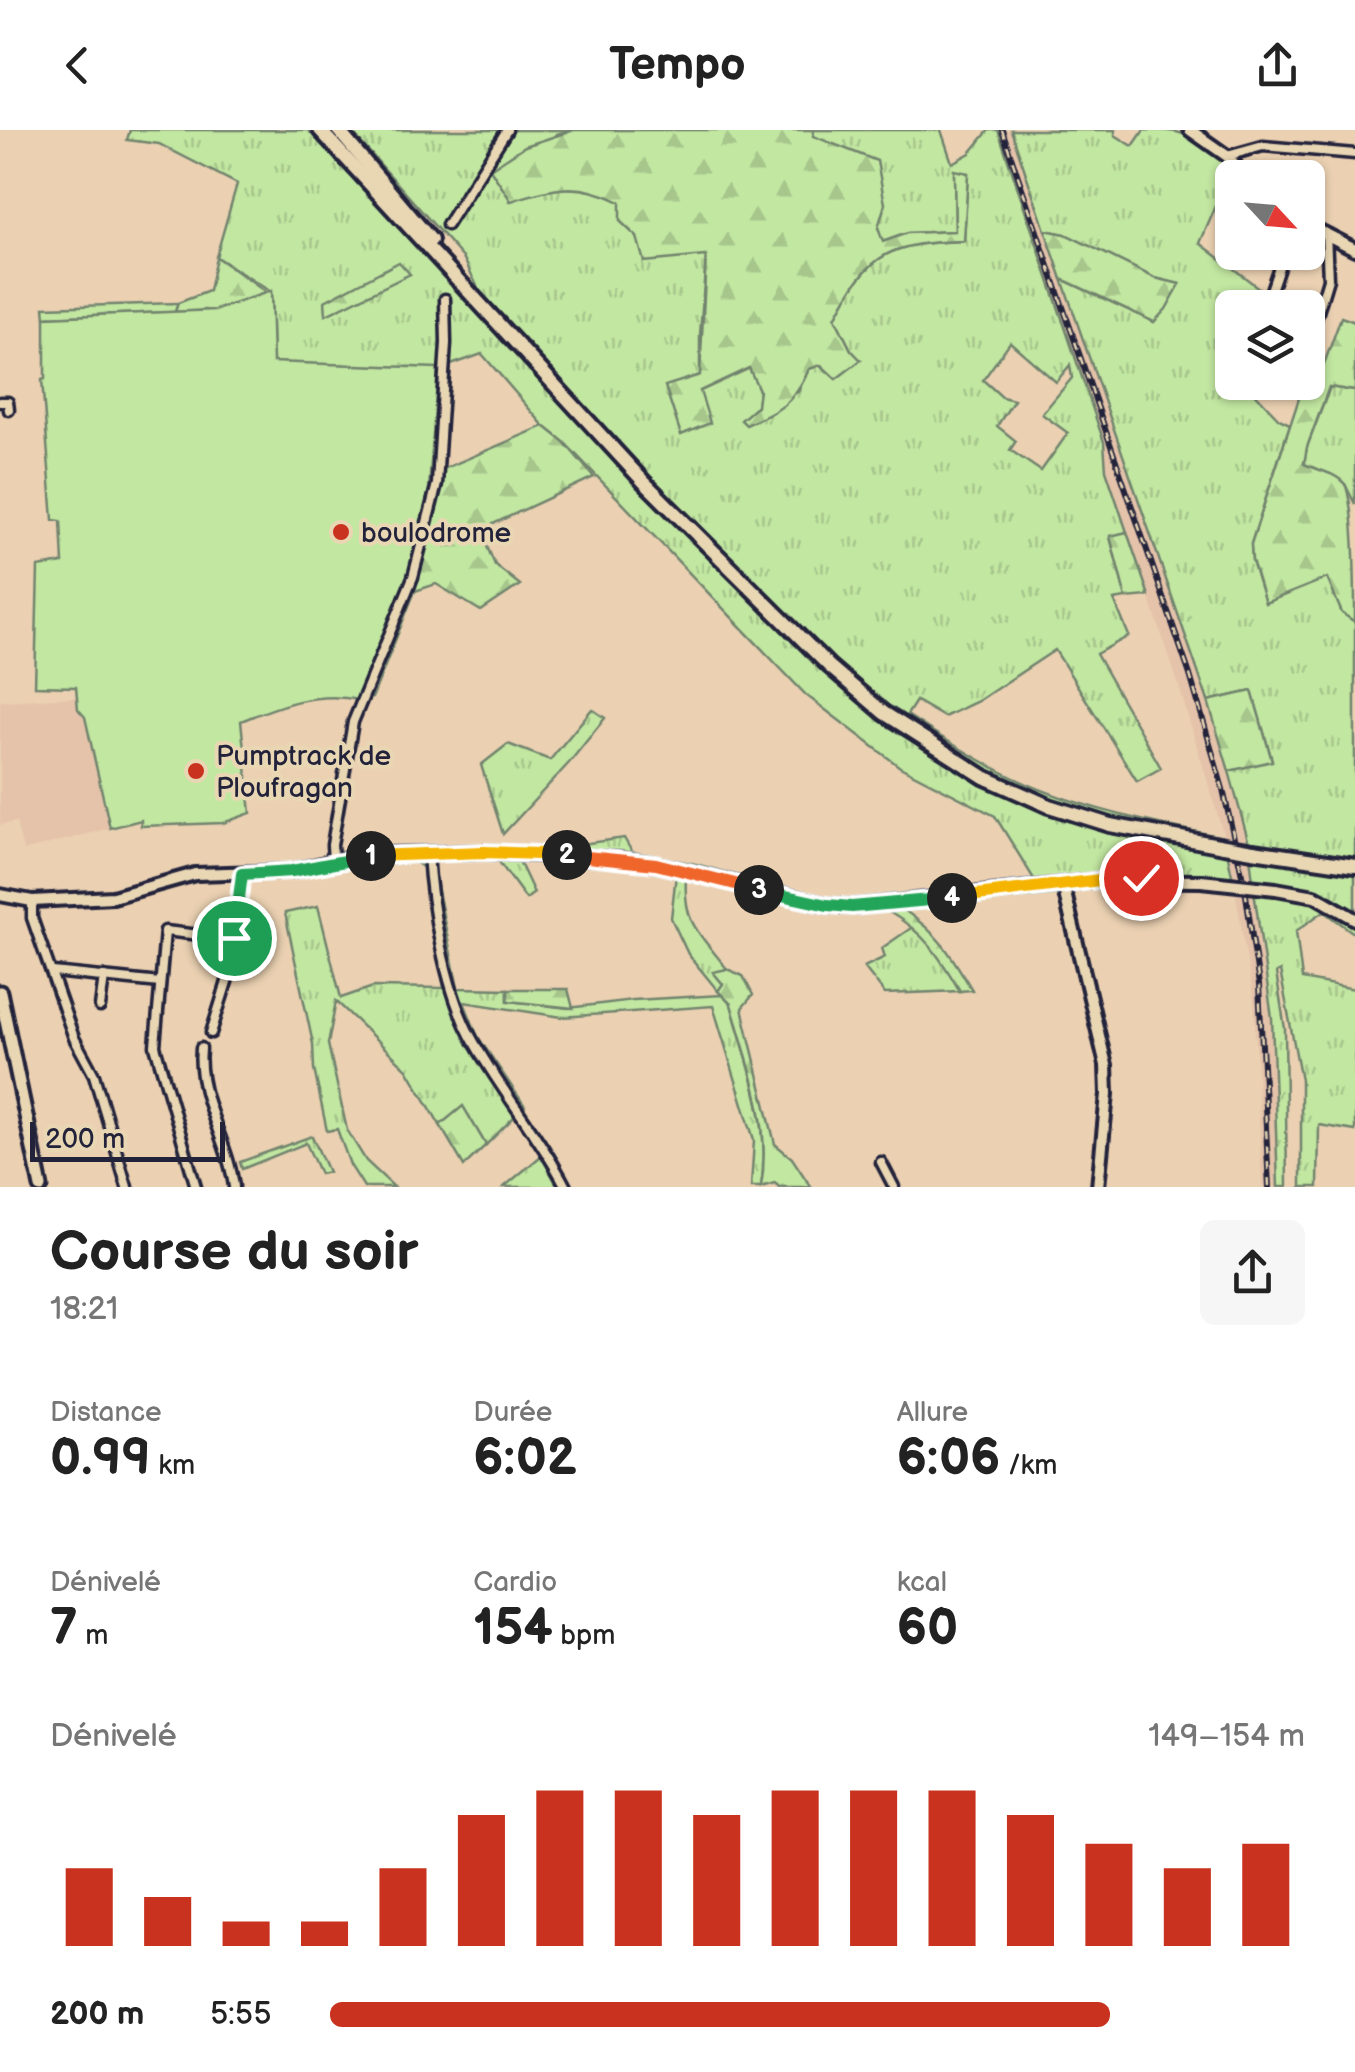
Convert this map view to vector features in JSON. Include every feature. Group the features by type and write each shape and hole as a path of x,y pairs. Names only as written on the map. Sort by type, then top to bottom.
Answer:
{"highway":[{"path":"338,130 476,298"},
{"path":"321,132 644,482 830,666 884,713 984,777 1048,806 1110,825 1355,866"}],"main road":[{"path":"0,992 4,1037 41,1187"}],"street":[{"path":"447,225 507,130"},
{"path":"1190,130 1230,160"},
{"path":"1227,156 1263,146 1355,154"},
{"path":"1326,233 1355,249"},
{"path":"1324,290 1328,278 1326,233"},
{"path":"333,861 332,845 354,722 413,577 437,484 445,300"},
{"path":"0,402 8,402 9,410"},
{"path":"0,894 32,901 113,897 195,874 292,871 333,861 484,852 656,864 827,905 852,907 1141,878 1276,888 1315,896 1355,919"},
{"path":"428,853 456,1005 470,1036 566,1187"},
{"path":"211,1033 230,969 242,874"},
{"path":"1063,885 1106,1065 1098,1187"},
{"path":"32,901 32,918 74,1038 94,1076 127,1187"},
{"path":"196,1187 155,1046 166,931 234,938"},
{"path":"52,972 160,983"},
{"path":"100,1007 104,977"},
{"path":"201,1048 202,1085 230,1159 234,1187"},
{"path":"881,1162 894,1187"}],"shaded area":[{"path":"998,130 1011,130 1211,710 1248,840 1224,836 1176,677 1106,470 1104,442"},
{"path":"77,697 110,828 23,851 16,822 0,825 0,701"},
{"path":"1229,856 1250,860 1253,881 1233,879"},
{"path":"1235,890 1254,891 1264,955 1272,1018 1278,1187 1262,1187 1254,1003"}],"green space":[{"path":"130,130 308,130 465,299 478,288 464,259 350,130 574,130 556,134 511,200 554,190 592,191 621,202 620,221 637,237 706,255 700,391 750,368 759,390 757,406 798,392 809,369 820,365 835,378 851,350 835,318 872,265 900,249 964,241 968,173 954,171 955,231 908,233 882,242 878,228 885,204 813,136 814,130 941,130 952,163 970,153 989,130 998,130 1104,442 1106,470 1127,532 1110,537 1126,598 1114,600 1129,636 1096,654 1161,768 1137,781 1055,650 978,701 944,717 916,701 907,715 988,765 1053,794 1138,819 1224,837 1235,890 1156,882 1148,872 1055,880 1059,894 889,912 885,899 1034,879 995,816 900,767 806,695 564,442 544,426 482,354 451,365 441,489 415,591 372,698 359,700 273,362 271,292 216,257 237,184 159,144 127,140","holes":["1010,342 1056,382 1070,365 1072,378 1042,414 1068,433 1041,471 1010,450 1016,441 997,426 1014,400 1002,397 983,380"]},
{"path":"574,130 814,130 813,136 877,161 885,204 878,228 883,242 907,233 955,231 954,170 968,173 964,241 918,244 885,255 872,265 835,318 851,350 861,360 836,379 821,365 809,369 784,405 746,425 741,420 757,406 759,390 749,368 700,391 710,423 681,435 665,386 700,375 706,256 644,262 637,237 620,221 620,202 592,191 566,188 511,201 490,169 525,146"},
{"path":"1011,130 1115,130 1115,135 1133,146 1144,130 1181,133 1198,141 1220,160 1215,160 1215,208 1200,243 1215,254 1215,270 1235,270 1261,290 1215,290 1215,400 1261,400 1279,419 1290,424 1251,544 1252,560 1265,602 1327,577 1342,613 1355,622 1355,934 1324,911 1296,931 1302,979 1355,989 1355,1131 1319,1125 1318,1187 1301,1187 1301,1080 1280,971 1276,973 1285,1029 1287,1187 1278,1187 1272,1018 1254,891 1280,894 1276,884 1253,881 1248,840 1229,771 1272,760 1252,691 1208,701 1062,279 1154,322 1180,284 1155,278 1065,234 1045,230"},
{"path":"1045,230 1065,234 1155,278 1180,284 1154,322 1062,279"},
{"path":"216,257 267,293 216,310 175,312 178,303 209,291"},
{"path":"399,262 410,274 326,315 325,301"},
{"path":"271,291 273,362 438,368 429,489 409,576 359,700 313,698 241,721 251,813 223,823 141,826 141,820 110,828 85,717 78,709 76,687 35,686 38,567 63,563 61,521 53,520 42,380 45,317 216,310"},
{"path":"178,303 175,312 45,317 44,307"},
{"path":"1341,317 1355,322 1355,391 1329,387 1325,398 1325,361"},
{"path":"1330,387 1355,391 1355,504 1345,484 1304,464"},
{"path":"1298,400 1324,400 1304,464 1333,475 1346,486 1353,532 1355,622 1342,613 1327,578 1265,603 1251,544"},
{"path":"544,426 564,442 594,477 480,530 495,565 520,585 481,611 436,584 415,591 443,469"},
{"path":"1127,532 1149,596 1126,598 1110,536"},
{"path":"1252,691 1272,761 1229,771 1208,701"},
{"path":"592,709 605,718 503,834 481,765 508,744 550,760"},
{"path":"624,838 632,852 696,864 784,889 788,903 686,878 691,918 727,969 714,973 723,984 718,991 688,954 671,918 676,874 518,859 534,893 526,899 497,859 496,846 560,847"},
{"path":"429,847 458,988 508,989 508,1001 568,1008 722,995 731,1004 761,1117 761,1187 751,1187 754,1140 713,1006 562,1017 464,1002 478,1037 525,1106 486,1145 463,1107 440,1125 407,1069 336,1001 328,1044 347,1130 366,1161 394,1187 364,1187 350,1165 337,1129 327,1131 285,913 318,906 341,998 373,987 444,988 424,868 415,862 339,866 338,852"},
{"path":"904,910 943,946 972,990 960,991 930,946 889,912"},
{"path":"914,926 933,945 960,991 885,994 864,967 885,957 882,948"},
{"path":"727,969 743,976 753,995 742,1008 775,1144 792,1158 811,1187 779,1187 775,1183 761,1187 763,1140 756,1094 731,1004 718,991 723,984 713,972"},
{"path":"508,989 568,989 573,1008 508,1001"},
{"path":"463,1106 486,1145 464,1166 440,1125"},
{"path":"312,1136 328,1172 320,1174 306,1143 242,1169 240,1162"},
{"path":"541,1156 558,1187 504,1187"}],"railway":[{"path":"1002,130 1190,675 1223,789 1245,888 1259,985 1269,1187"}],"place":[{"name":"boulodrome","path":"341,532"},
{"name":"Pumptrack de Ploufragan","path":"196,771"}],"route":[{"path":"234,938 242,874 292,871 388,854 484,852 619,859 656,864 827,905 852,907 1141,878"}]}
